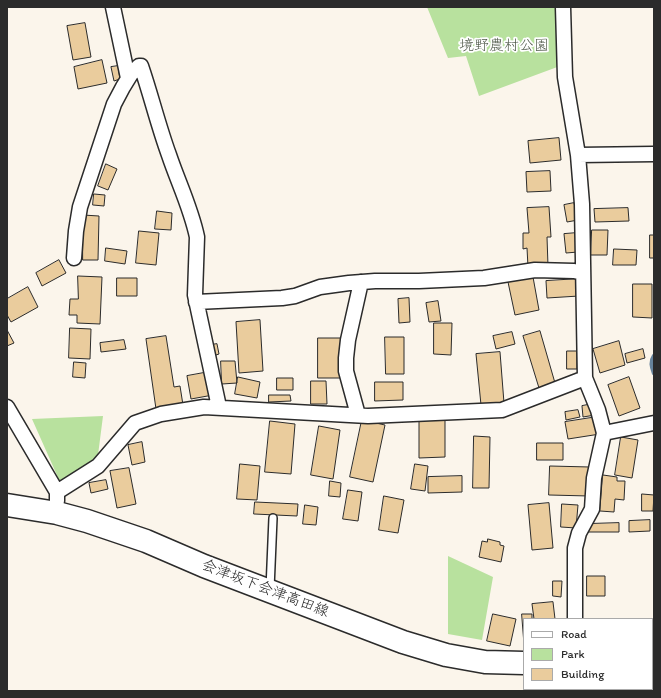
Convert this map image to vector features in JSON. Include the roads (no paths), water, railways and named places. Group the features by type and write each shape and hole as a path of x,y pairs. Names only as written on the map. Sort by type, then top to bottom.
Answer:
{"main road":[{"name":"会津坂下会津高田線","path":"7,505 57,513 88,521 146,541 403,642 446,655 485,662 523,663"}],"street":[{"path":"113,7 128,78"},
{"path":"563,7 565,77 578,155 582,204 585,378 598,410 604,433 594,478 592,509 580,533 575,548 575,618"},
{"path":"74,258 80,207 114,104 128,78 139,66 141,66 168,153 190,210 197,237 194,290 219,407"},
{"path":"578,155 654,154"},
{"path":"196,302 282,298 295,296 320,287 361,282 484,278 535,270 574,271 583,273"},
{"path":"358,415 346,370 346,358 348,340 361,282"},
{"path":"57,492 98,466 135,423 161,414 204,407 358,415 502,410 585,378"},
{"path":"7,407 57,492 57,513"},
{"path":"604,433 654,423"}],"lane":[{"path":"270,591 273,518"}],"waterway":[{"path":"654,356 652,362 654,373"}],"park label":[{"name":"境野農村公園","path":"504,46"}]}
